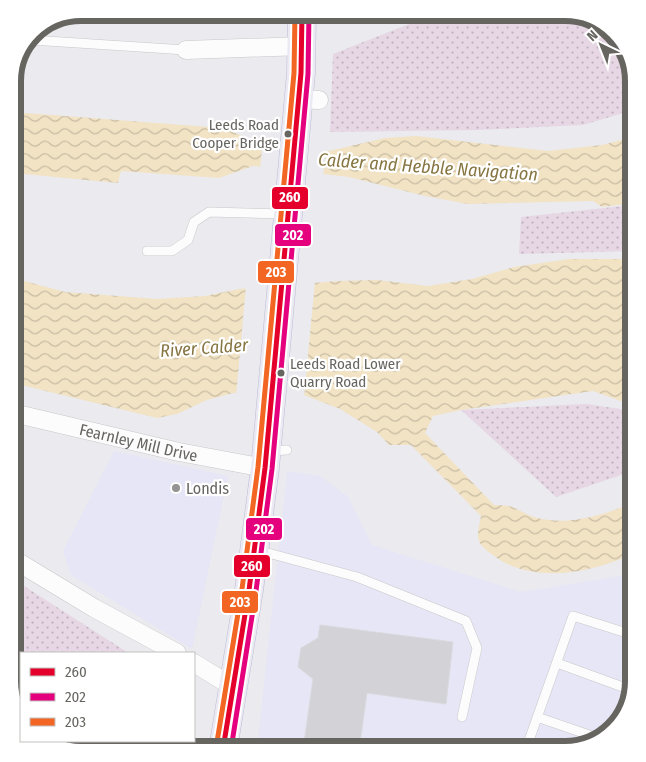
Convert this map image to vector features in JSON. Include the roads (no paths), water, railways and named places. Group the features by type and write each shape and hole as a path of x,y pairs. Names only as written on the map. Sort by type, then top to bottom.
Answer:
{"main road":[{"path":"224,741 254,549 273,456 282,280 291,174 306,90 302,21"}],"street":[{"path":"186,50 303,46"},
{"name":"Fearnley Mill Drive","path":"21,415 178,452 273,456"},
{"path":"21,564 94,608 175,652"},
{"path":"195,664 233,686"}],"lane":[{"path":"38,40 186,50"},
{"path":"147,251 172,251 188,240 194,222 209,212 288,214"},
{"path":"254,549 357,577 466,621 477,648 462,717"},
{"path":"529,741 573,616 625,632"},
{"path":"557,662 624,687"},
{"path":"537,717 590,735"}],"water":[{"name":"Calder and Hebble Navigation","path":"21,113 222,128 258,142 329,151 385,138 416,136 548,151 602,145 625,139 625,204 602,207 593,201 468,204 425,196 349,177 253,166 219,178 121,171 118,183 21,174"},
{"name":"River Calder","path":"569,259 625,259 625,403 593,391 461,410 433,416 425,433 494,505 512,507 534,517 559,521 585,518 625,506 625,557 600,566 563,573 544,573 509,565 493,555 479,542 478,530 481,516 411,445 389,445 377,432 340,409 304,395 233,393 207,400 177,414 157,418 21,385 21,280 65,292 157,299 205,296 239,289 338,281 377,280 428,286 472,279 514,267"}],"place":[{"name":"Leeds Road Cooper Bridge","path":"288,134"},
{"name":"Leeds Road Lower Quarry Road","path":"281,373"},
{"name":"Londis","path":"176,488"}]}
